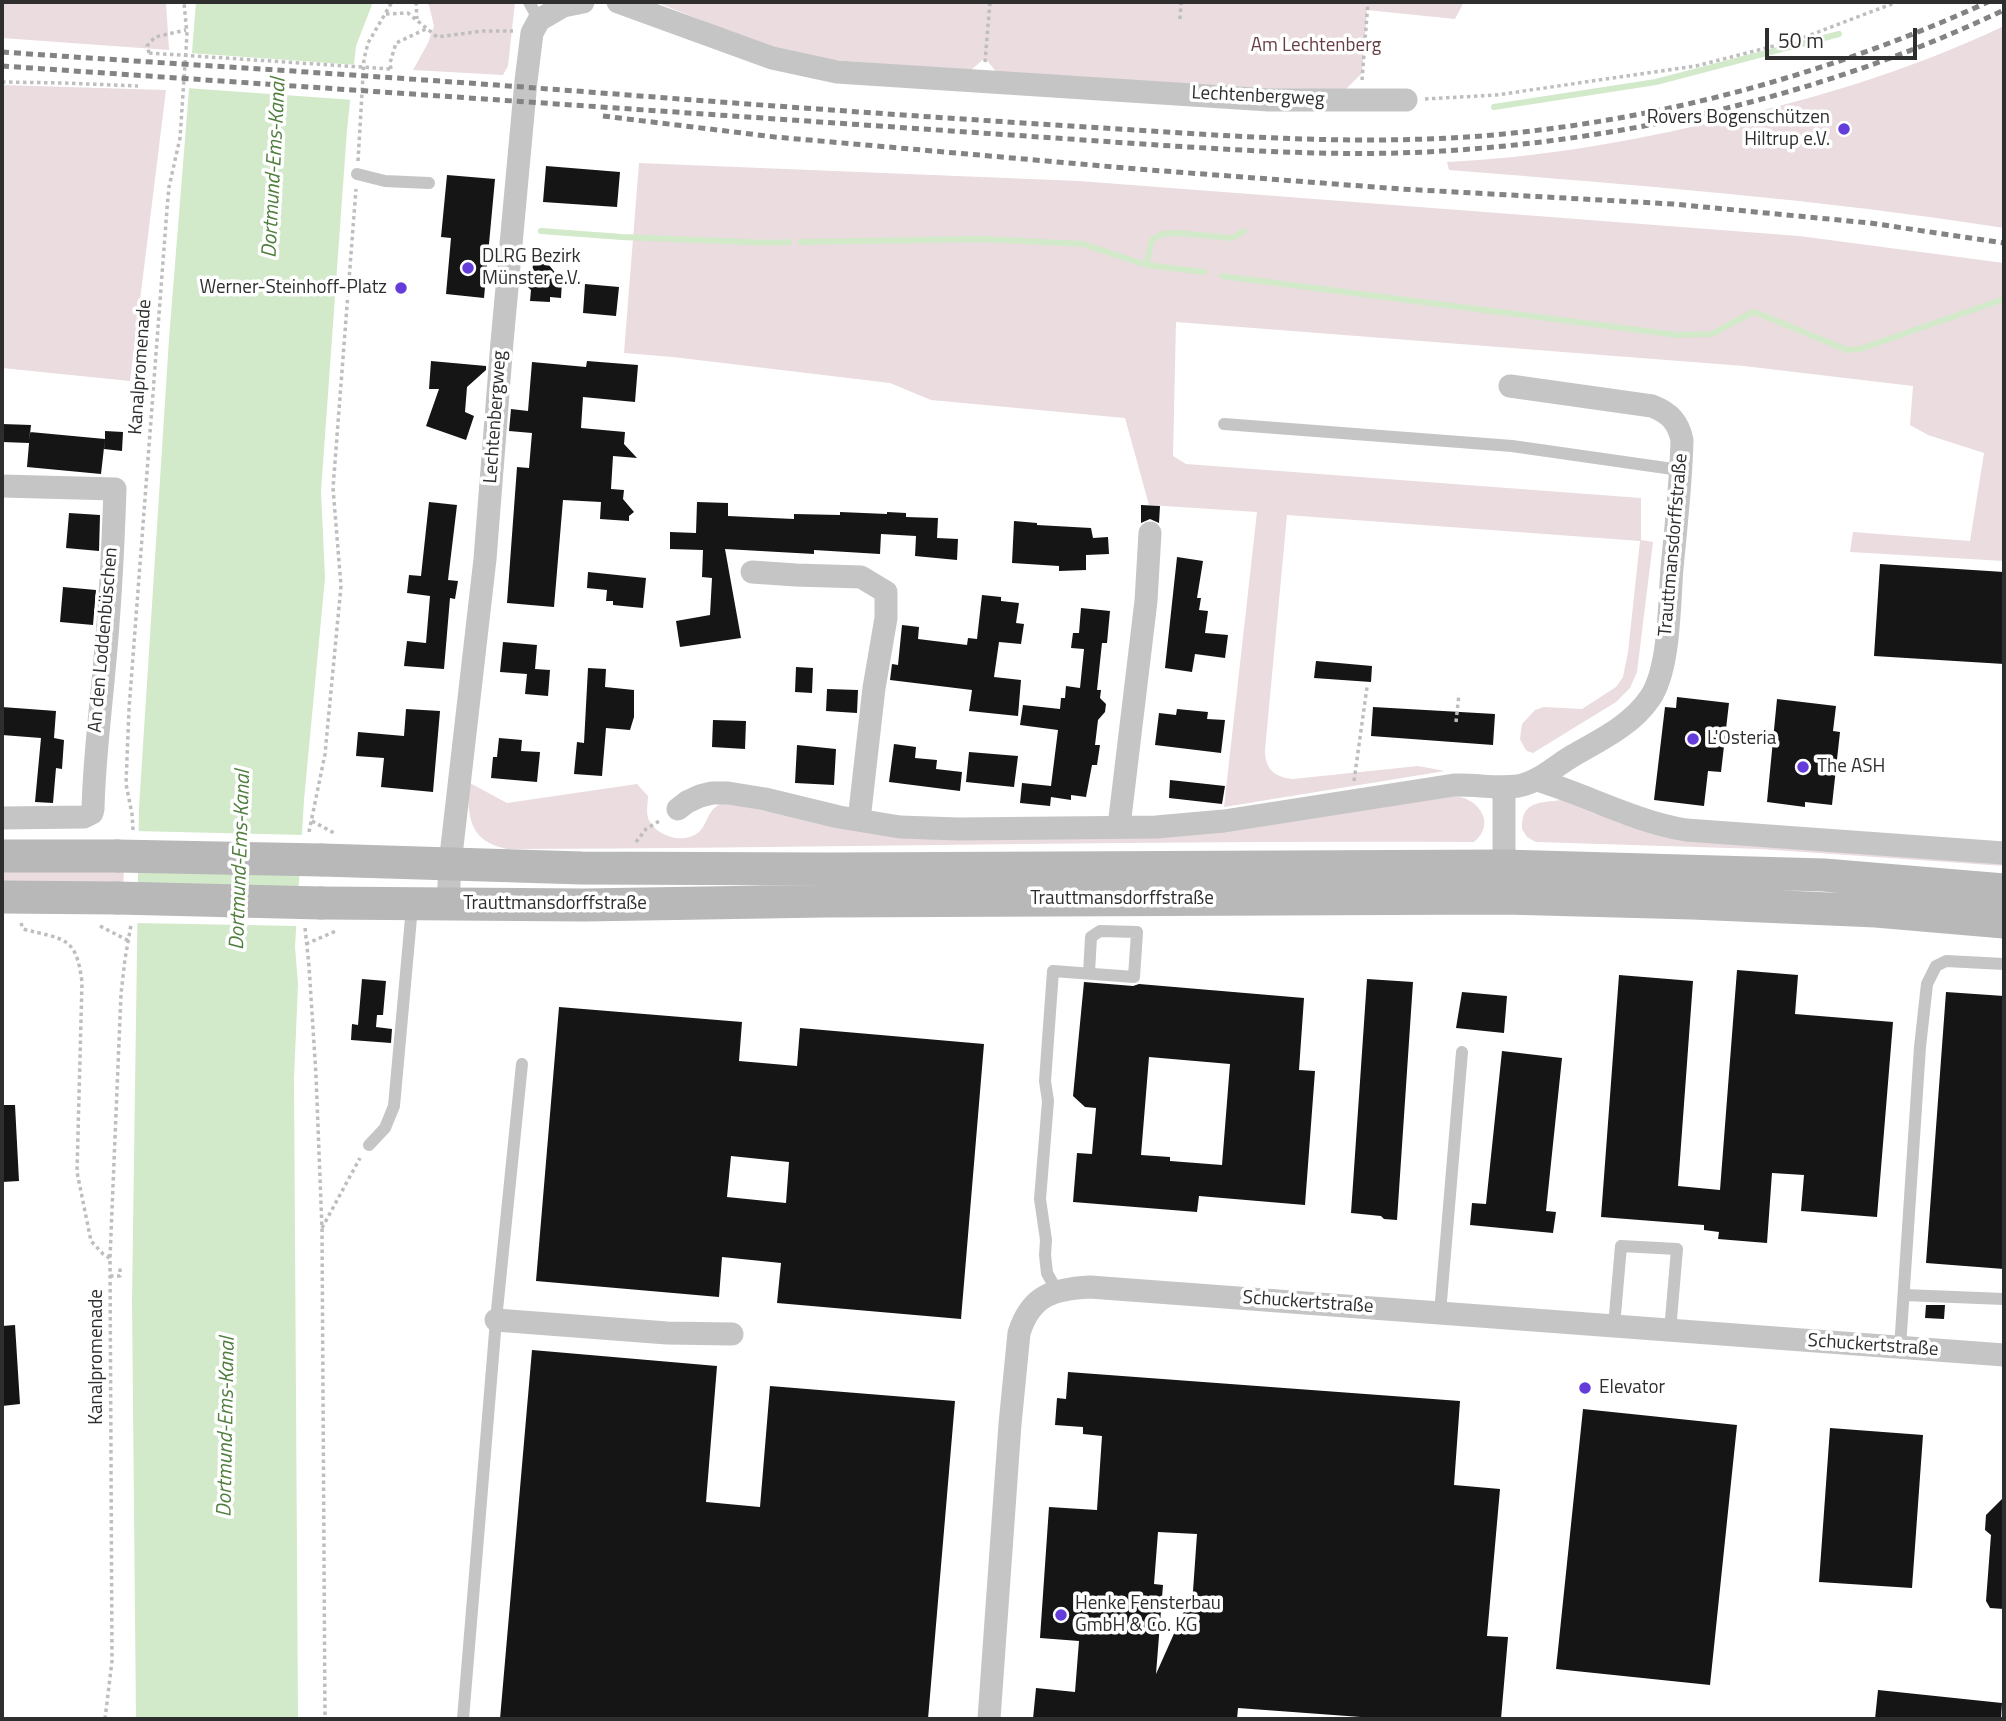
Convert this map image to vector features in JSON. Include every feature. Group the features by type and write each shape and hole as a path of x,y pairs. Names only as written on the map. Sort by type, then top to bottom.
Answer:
{"main road":[{"path":"2,856 450,864"},
{"name":"Trauttmansdorffstraße","path":"450,864 1504,882 1678,902 1876,911 2004,922"},
{"name":"Trauttmansdorffstraße","path":"448,905 1824,875 2004,890"},
{"path":"11,909 117,898 448,905"}],"street":[{"path":"533,18 563,6 583,2"},
{"name":"Lechtenbergweg","path":"618,2 772,58 837,72 1269,100 1406,100"},
{"name":"Lechtenbergweg","path":"450,864 485,559 502,342 533,18"},
{"name":"Trauttmansdorffstraße","path":"678,809 700,796 728,793 859,820 921,828 1156,827 1224,821 1454,785 1504,787 1537,780 1555,766 1618,729 1641,709 1656,690 1664,666 1681,470 1681,433 1674,419 1661,409 1642,403 1510,386"},
{"name":"An den Loddenbüschen","path":"2,486 115,489 112,567 92,813 84,817 2,818"},
{"path":"1119,826 1146,601 1150,533"},
{"path":"752,572 861,576 886,592 886,618 874,688 859,820"},
{"path":"1537,780 1623,813 1686,831 2004,853"},
{"path":"1504,787 1504,882"},
{"name":"Trauttmansdorffstraße","path":"448,905 450,864"},
{"name":"Schuckertstraße","path":"989,1719 1019,1333 1031,1307 1043,1297 1057,1291 1090,1287 2004,1355"},
{"path":"496,1320 667,1333 732,1334"}],"lane":[{"path":"357,174 386,181 429,183"},
{"path":"1224,424 1512,446 1681,470"},
{"path":"369,1145 385,1128 394,1106 411,918"},
{"path":"1057,1291 1047,1273 1046,1240 1040,1199 1048,1101 1045,1081 1052,971 1089,974 1134,977 1137,932 1100,931 1091,937 1089,974"},
{"path":"1900,1348 1920,1046 1927,985 1936,966 1946,961 2004,964"},
{"path":"1440,1313 1462,1052"},
{"path":"463,1719 496,1320 522,1064"},
{"path":"1614,1326 1621,1246 1677,1249 1670,1331"},
{"path":"1904,1295 2004,1299"}],"path":[{"name":"Kanalpromenade","path":"128,736 167,209 180,138 186,30 184,2"},
{"path":"416,2 418,21"},
{"path":"981,80 990,2"},
{"path":"1180,19 1181,2"},
{"path":"1361,101 1367,2"},
{"path":"1406,100 1496,95 1696,66 1797,40 1897,2"},
{"path":"385,14 408,13 437,37 483,31 533,18"},
{"path":"186,30 155,37 148,46 149,53 391,69 390,63 396,43 426,29"},
{"path":"2,82 138,86"},
{"path":"1352,800 1367,687"},
{"path":"1456,722 1459,694"},
{"path":"11,909 23,929 64,940 72,946 80,961 82,982 77,1172 91,1241 110,1258"},
{"path":"97,924 129,942"},
{"path":"306,944 342,928"},
{"name":"Kanalpromenade","path":"105,1719 112,1661 110,1258 121,994"},
{"path":"322,1228 354,1167 369,1145"},
{"path":"110,1276 120,1276 120,1265"}],"green space":[{"path":"2,2 166,2 169,50 2,38"},
{"path":"422,2 515,2 508,66 503,75 413,70 434,26 429,5"},
{"name":"Am Lechtenberg","path":"656,2 1464,2 1455,19 1367,10 1362,73 1342,93 997,73 985,58 971,70 802,58 780,52"},
{"name":"Rovers Bogenschützen Hiltrup e.V.","path":"2004,26 2004,228 1796,201 1449,170 1447,162 1543,154 1606,144 1778,106 1855,84 1930,58"},
{"path":"2,85 166,90 130,381 2,368"},
{"path":"639,163 1079,181 1799,236 2004,263 2004,561 1850,552 1853,532 1970,541 1984,453 1928,435 1910,425 1913,386 1744,366 1176,322 1173,456 1186,464 1641,498 1641,540 1653,542 1637,672 1630,688 1616,702 1533,753 1527,751 1520,739 1522,724 1535,710 1544,707 1582,709 1616,687 1623,677 1640,541 1287,515 1265,750 1269,767 1276,774 1293,779 1418,766 1445,771 1224,807 1257,512 1149,505 1125,418 931,400 890,383 624,353"},
{"path":"468,782 507,803 637,784 648,796 647,815 652,824 664,834 679,838 687,838 700,831 712,811 724,803 899,836 1455,796 1478,807 1484,820 1484,828 1474,842 507,849 484,840 473,825"},
{"path":"1561,800 1596,814 2004,862 2004,866 1761,849 1536,842 1527,837 1522,829 1525,813 1529,808 1540,803"},
{"path":"2,866 124,867 123,888 2,886"}],"water":[{"name":"Dortmund-Ems-Kanal","path":"196,2 373,2 356,46 347,130 321,491 325,578 304,800 295,947 298,984 294,1079 298,1719 136,1719 132,1300 139,808 169,339"}],"pier":[{"path":"189,53 358,65 354,100 186,88"},
{"path":"135,831 305,835 303,874 135,870"},
{"path":"134,885 302,888 299,926 134,923"}],"building":[{"path":"546,166 620,172 617,207 543,202"},
{"path":"447,175 495,179 484,298 446,294 451,238 441,237"},
{"path":"533,263 548,264 562,281 561,298 550,297 550,302 530,301 531,290 528,287"},
{"path":"585,284 619,287 616,316 583,313"},
{"path":"431,361 486,366 486,370 467,387 465,412 474,416 466,440 426,426 439,389 429,389"},
{"path":"587,361 638,365 635,402 583,397 581,428 625,432 624,444 637,458 613,456 611,489 624,490 623,499 634,512 629,516 629,521 600,519 601,502 563,500 554,607 507,603 517,467 529,468 532,433 509,431 511,409 528,411 532,362 586,367"},
{"path":"2,424 31,425 29,443 2,442"},
{"path":"105,431 123,432 122,451 104,449"},
{"path":"30,432 105,439 101,474 27,467"},
{"path":"429,502 457,505 448,580 458,581 455,599 450,598 444,669 404,666 407,641 426,643 430,596 407,593 409,575 421,576"},
{"path":"697,502 728,503 728,516 794,519 794,514 887,512 906,513 906,517 938,518 937,538 958,539 957,560 915,556 916,536 881,534 880,554 814,550 814,554 725,549 741,638 680,647 676,621 710,615 712,578 702,577 703,550 670,549 670,532 696,533"},
{"path":"1141,505 1160,506 1159,523 1150,519 1141,523"},
{"path":"69,513 100,515 99,551 66,548"},
{"path":"1014,521 1091,528 1093,538 1108,537 1109,554 1086,555 1086,570 1059,571 1059,566 1012,563"},
{"path":"1177,557 1203,561 1197,598 1201,598 1199,610 1208,611 1205,633 1228,635 1225,658 1195,654 1192,672 1165,668"},
{"path":"1880,564 2004,572 2004,664 1874,656"},
{"path":"588,572 646,578 643,608 613,605 613,601 606,601 607,590 587,588"},
{"path":"63,587 96,590 93,625 60,622"},
{"path":"982,595 1019,603 1016,623 1024,624 1021,644 999,642 994,677 1021,680 1018,716 969,711 972,690 890,680 892,664 898,665 902,625 919,627 918,639 967,645 968,638 977,639"},
{"path":"1081,608 1110,611 1107,643 1102,643 1097,690 1101,690 1100,698 1106,704 1105,712 1098,720 1095,745 1100,745 1097,765 1092,765 1086,797 1071,795 1071,800 1051,797 1050,806 1020,803 1022,783 1051,786 1058,730 1020,725 1023,705 1060,709 1066,686 1080,688 1084,649 1071,648 1073,633 1079,633"},
{"path":"503,642 537,645 535,669 550,670 548,696 525,694 527,674 500,672"},
{"path":"1316,661 1372,666 1371,682 1314,678"},
{"path":"796,667 813,668 812,693 795,692"},
{"path":"588,668 606,669 605,687 634,690 634,717 630,730 606,728 602,776 574,774 577,742 584,743"},
{"path":"827,689 858,690 857,713 826,711"},
{"name":"L'Osteria","path":"1677,697 1729,703 1721,772 1708,771 1704,806 1654,800 1665,707 1676,708"},
{"name":"The ASH","path":"1777,699 1836,706 1833,731 1840,732 1832,805 1805,802 1805,807 1767,802"},
{"path":"2,707 56,711 54,738 64,740 62,769 56,768 53,803 35,802 41,738 2,735"},
{"path":"1373,707 1495,714 1493,745 1371,736"},
{"path":"406,709 440,711 433,792 381,787 384,758 356,756 358,732 404,736"},
{"path":"1177,709 1208,712 1207,719 1225,720 1221,753 1155,745 1159,713 1176,715"},
{"path":"713,720 746,721 745,749 712,747"},
{"path":"499,738 522,740 521,751 540,752 537,782 491,778 493,757 497,757"},
{"path":"894,744 916,747 915,758 937,760 936,769 962,772 960,791 889,782"},
{"path":"797,745 836,749 834,785 795,783"},
{"path":"969,752 1018,756 1014,787 966,782"},
{"path":"1170,780 1225,786 1222,804 1169,798"},
{"path":"1737,970 1798,975 1795,1014 1893,1022 1877,1217 1801,1211 1804,1175 1772,1173 1767,1243 1718,1239 1719,1232 1704,1230 1704,1225 1601,1217 1619,975 1693,981 1678,1186 1720,1190"},
{"path":"362,979 386,981 383,1015 377,1015 376,1027 392,1029 391,1043 351,1040 352,1024 358,1025"},
{"path":"1367,979 1413,982 1397,1220 1351,1213"},
{"path":"1084,982 1304,998 1299,1070 1315,1071 1305,1205 1199,1196 1197,1212 1073,1202 1077,1153 1092,1154 1096,1108 1085,1107 1073,1096","holes":["1149,1057 1230,1064 1222,1165 1170,1161 1170,1157 1141,1155"]},
{"path":"1462,992 1507,996 1504,1033 1456,1028"},
{"path":"1946,992 2004,996 2004,1269 1926,1263"},
{"path":"559,1007 742,1022 739,1061 797,1066 800,1028 984,1044 961,1319 777,1303 781,1263 722,1257 719,1297 536,1281","holes":["731,1156 789,1162 786,1203 727,1197"]},
{"path":"1502,1051 1562,1058 1546,1211 1556,1212 1553,1233 1470,1225 1472,1203 1486,1204"},
{"path":"2,1105 15,1105 19,1181 2,1182"},
{"path":"1926,1305 1945,1305 1944,1319 1925,1318"},
{"path":"15,1325 20,1404 2,1406 2,1326"},
{"path":"532,1350 717,1366 706,1502 760,1507 770,1386 955,1401 928,1719 500,1719"},
{"path":"1068,1372 1460,1401 1454,1485 1500,1489 1487,1636 1508,1637 1501,1719 1388,1719 1238,1708 1237,1719 1033,1719 1036,1688 1075,1692 1079,1641 1040,1638 1049,1507 1097,1510 1102,1436 1083,1434 1083,1427 1055,1425 1057,1398 1066,1399","holes":["1158,1532 1197,1534 1193,1591 1156,1674 1163,1585 1154,1584"]},
{"path":"1583,1409 1737,1425 1710,1685 1556,1669"},
{"path":"1830,1428 1923,1435 1912,1588 1819,1582"},
{"path":"2004,1497 2004,1609 1990,1608 1986,1601 1991,1535 1985,1530 1986,1515"},
{"path":"1878,1690 2002,1703 2001,1719 1875,1719"}],"waterway":[{"path":"1494,107 1656,82 1839,34"},
{"path":"541,231 622,237 789,242"},
{"path":"1146,265 1152,240 1162,234 1232,238 1244,231"},
{"path":"801,242 982,239 1083,244 1146,265 1204,272"},
{"path":"1222,276 1677,335 1712,334 1755,312 1847,350 1860,349 2004,299"}],"railway":[{"path":"2,52 1197,134 1336,140 1430,139 1523,132 1583,124 1702,101 1819,68 1876,48 1988,2"},
{"path":"2,66 1193,147 1300,153 1407,153 1515,145 1588,136 1731,107 1870,65 2004,10"},
{"path":"603,116 775,137 1137,169 1401,189 1673,204 1870,223 2004,243"}],"place":[{"name":"Rovers Bogenschützen Hiltrup e.V.","path":"1844,129"},
{"name":"DLRG Bezirk Münster e.V.","path":"468,268"},
{"name":"Werner-Steinhoff-Platz","path":"401,288"},
{"name":"L'Osteria","path":"1693,739"},
{"name":"The ASH","path":"1803,767"},
{"name":"Elevator","path":"1585,1388"},
{"name":"Henke Fensterbau GmbH & Co. KG","path":"1061,1615"}]}
